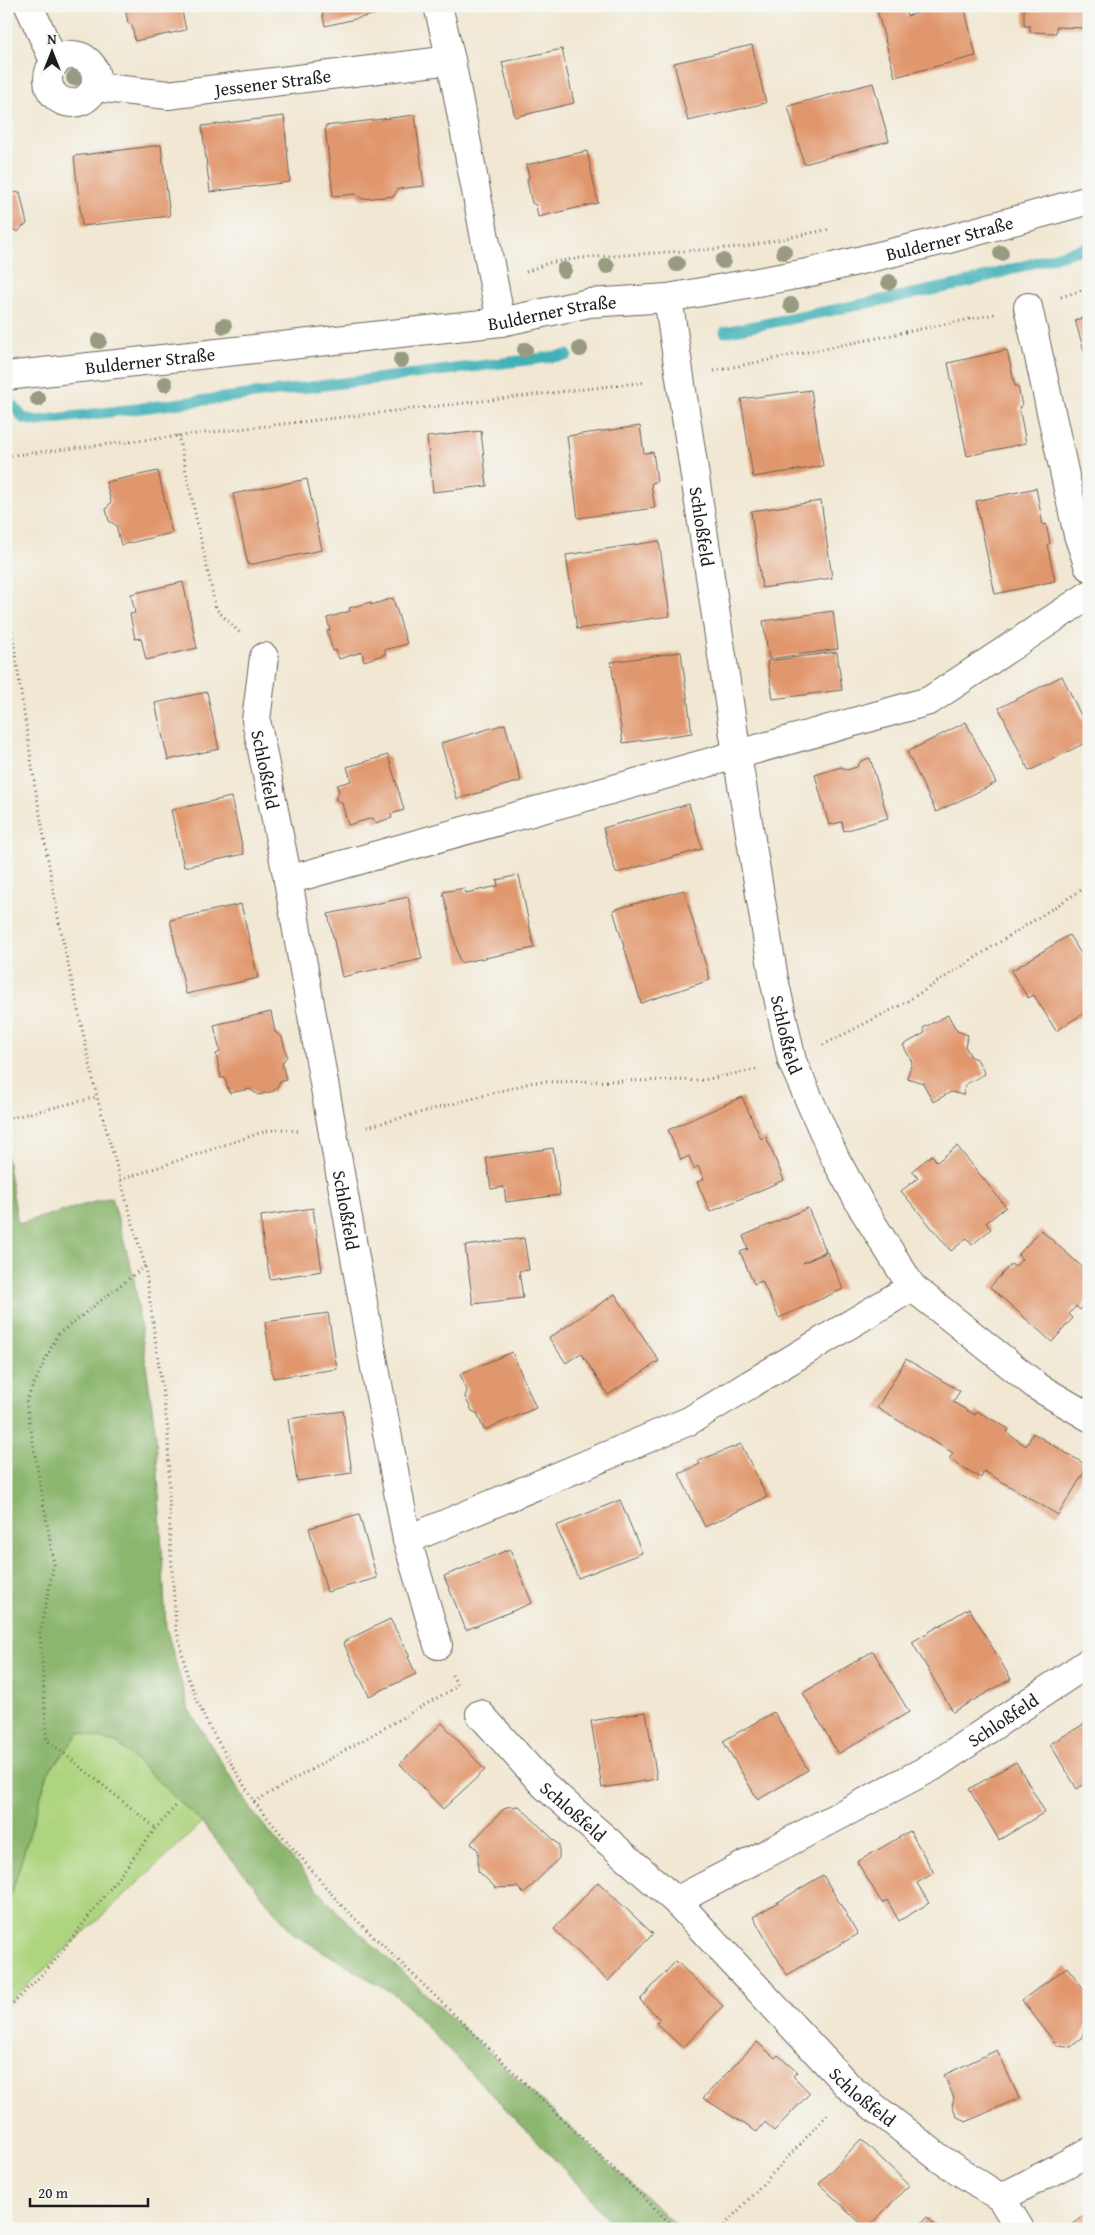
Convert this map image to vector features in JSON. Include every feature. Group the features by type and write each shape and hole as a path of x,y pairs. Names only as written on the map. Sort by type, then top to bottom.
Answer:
{"street":[{"path":"29,6 54,63"},
{"path":"438,6 451,60 501,322"},
{"path":"74,55 84,58 93,66 96,76 95,87 90,96 81,102 70,103 60,100 52,92 49,83 49,72 54,63 63,57 74,55"},
{"name":"Jessener Straße","path":"95,87 168,95 451,60"},
{"name":"Bulderner Straße","path":"6,376 501,322 589,303 668,298 807,273 945,240 1089,200"},
{"name":"Schloßfeld","path":"668,298 737,755 774,979 792,1061 835,1158 863,1209 912,1287 1038,1387 1089,1417"},
{"path":"1028,307 1078,535 1089,567"},
{"path":"288,880 928,701 1089,595"},
{"name":"Schloßfeld","path":"264,657 256,720 288,880 407,1540 438,1645"},
{"path":"407,1540 689,1421 912,1287"},
{"name":"Schloßfeld","path":"676,1901 932,1767 1089,1662"},
{"name":"Schloßfeld","path":"480,1714 544,1785 676,1901 851,2089 942,2160 1001,2198"},
{"path":"1020,2229 1001,2198 1089,2152"}],"path":[{"path":"495,284 548,263 580,258 743,247 837,228"},
{"path":"6,456 681,378 1028,307 1089,288"},
{"path":"178,435 216,609 264,657"},
{"path":"6,592 35,786 54,892 97,1097 145,1266 168,1430 170,1539 176,1626 188,1678 207,1723 254,1802 340,1904 676,2229"},
{"path":"120,1180 266,1131 283,1129 333,1137 534,1082 703,1080 748,1072 792,1061 903,1004 1089,886"},
{"path":"6,1119 97,1097"},
{"path":"145,1266 57,1335 26,1401 54,1564 40,1633 47,1740 156,1828"},
{"path":"438,1645 458,1686 480,1714"},
{"path":"254,1802 458,1686"},
{"path":"6,2011 54,1962 156,1828 176,1806"},
{"path":"721,2229 851,2089"}],"green space":[{"path":"6,1153 18,1224 112,1197 134,1279 156,1436 166,1627 189,1710 252,1811 336,1911 680,2229 615,2229 580,2186 397,1996 294,1934 202,1823 118,1744 80,1732 48,1773 6,1911"},
{"path":"80,1732 118,1744 202,1823 6,2005 6,1911 48,1773"}],"building":[{"path":"119,6 181,6 186,30 135,41 132,25 128,23 125,8 119,9"},
{"path":"321,6 398,6 398,9 325,26"},
{"path":"876,6 904,6 907,16 936,8 936,6 964,6 976,56 895,77"},
{"path":"1024,6 1089,6 1089,28 1056,27 1056,33 1030,32 1030,26 1024,26"},
{"path":"752,45 766,103 688,121 674,63"},
{"path":"562,49 574,103 515,117 502,62"},
{"path":"6,83 13,114 6,115"},
{"path":"873,83 889,141 804,164 788,106"},
{"path":"415,115 424,186 398,189 394,196 362,199 356,194 333,196 325,126"},
{"path":"284,116 290,182 210,192 202,126"},
{"path":"161,145 170,216 82,226 74,156"},
{"path":"587,151 598,203 538,217 536,205 532,203 527,181 529,177 526,165"},
{"path":"10,171 14,193 20,192 27,224 18,232 10,228 6,229 6,172"},
{"path":"1089,316 1089,364 1088,364 1075,320"},
{"path":"1007,350 1015,386 1018,386 1022,406 1019,407 1026,443 967,456 948,363"},
{"path":"811,390 823,466 753,477 741,399"},
{"path":"640,426 644,453 653,452 657,481 651,484 655,508 578,518 567,436"},
{"path":"481,431 487,486 433,492 427,437"},
{"path":"158,471 172,533 121,545 116,525 109,521 106,509 111,502 106,482"},
{"path":"307,479 322,550 248,565 233,494"},
{"path":"1036,488 1043,525 1046,524 1050,543 1047,545 1055,581 995,594 976,501"},
{"path":"821,501 832,578 762,588 751,511"},
{"path":"659,541 670,616 577,629 566,555"},
{"path":"183,582 197,648 146,660 141,638 135,639 130,614 135,613 131,594"},
{"path":"393,598 407,644 384,650 386,654 364,661 362,652 339,659 336,650 333,651 327,631 330,630 327,618 350,611 349,608 371,602 371,605"},
{"path":"833,611 838,649 769,659 763,621"},
{"path":"681,652 692,733 623,743 611,662"},
{"path":"837,652 842,690 773,699 767,661"},
{"path":"1062,676 1089,732 1089,741 1029,771 999,708"},
{"path":"207,692 219,749 168,760 155,703"},
{"path":"966,722 996,783 936,812 907,752"},
{"path":"505,724 521,781 457,799 441,743"},
{"path":"388,755 404,810 391,814 392,818 375,823 373,818 348,825 342,803 335,799 339,792 337,785 351,781 347,767"},
{"path":"870,758 888,818 844,831 842,822 829,825 815,775 841,767 847,770 857,767 861,761"},
{"path":"231,797 244,854 184,867 171,810"},
{"path":"689,804 702,849 616,873 603,828"},
{"path":"519,875 534,948 460,963 443,892 464,888 466,893 498,886 497,880"},
{"path":"684,890 710,980 641,1003 613,910"},
{"path":"408,897 422,959 342,977 328,914"},
{"path":"241,904 258,978 186,994 170,920"},
{"path":"1069,935 1089,966 1089,1010 1056,1031 1034,995 1028,998 1011,971"},
{"path":"271,1012 275,1032 282,1037 287,1056 282,1063 286,1080 280,1082 274,1091 258,1095 250,1089 229,1093 225,1078 221,1078 216,1054 220,1052 214,1025"},
{"path":"948,1015 957,1031 968,1035 965,1046 971,1057 977,1059 985,1074 966,1084 963,1095 951,1092 933,1102 923,1083 907,1078 912,1062 903,1045 925,1033 923,1028"},
{"path":"742,1097 761,1139 766,1137 784,1180 710,1212 697,1182 704,1179 698,1166 694,1169 689,1156 681,1160 668,1130"},
{"path":"957,1146 1006,1207 986,1223 991,1229 972,1245 967,1238 951,1251 901,1191 918,1178 912,1171 932,1155 937,1162"},
{"path":"553,1148 560,1195 506,1202 504,1187 491,1189 486,1158"},
{"path":"313,1208 322,1271 270,1279 264,1255 261,1216"},
{"path":"808,1208 826,1251 803,1263 827,1252 843,1289 779,1318 762,1281 754,1284 740,1252 748,1249 743,1236"},
{"path":"1041,1230 1089,1273 1089,1299 1080,1310 1076,1306 1069,1314 1073,1318 1052,1342 990,1287 1011,1264 1015,1267 1022,1259 1018,1255"},
{"path":"524,1238 529,1270 519,1271 523,1298 473,1304 465,1246"},
{"path":"615,1294 659,1361 608,1395 581,1353 566,1363 549,1338"},
{"path":"328,1313 337,1369 273,1378 265,1322"},
{"path":"512,1352 536,1408 484,1430 477,1413 472,1411 465,1397 467,1391 460,1374"},
{"path":"906,1359 960,1391 953,1402 975,1415 977,1411 1009,1429 1007,1433 1026,1446 1033,1433 1088,1466 1058,1515 984,1471 981,1478 949,1459 953,1453 877,1408"},
{"path":"343,1411 352,1473 297,1481 288,1419"},
{"path":"741,1444 767,1497 705,1527 679,1474 700,1464 698,1461"},
{"path":"620,1500 642,1553 578,1578 556,1526"},
{"path":"359,1514 377,1578 327,1592 309,1528"},
{"path":"510,1549 532,1603 466,1630 444,1576"},
{"path":"969,1608 1011,1679 953,1712 912,1642"},
{"path":"390,1619 410,1656 408,1657 416,1674 369,1696 343,1642"},
{"path":"873,1651 909,1712 838,1754 803,1693"},
{"path":"646,1712 657,1779 602,1788 591,1721"},
{"path":"774,1712 808,1770 758,1800 723,1741"},
{"path":"1089,1721 1089,1781 1077,1789 1050,1744"},
{"path":"442,1723 485,1770 443,1809 400,1764"},
{"path":"1016,1762 1045,1812 999,1840 969,1789"},
{"path":"519,1806 559,1845 559,1858 524,1894 517,1887 496,1888 478,1871 478,1850 471,1843 506,1807"},
{"path":"910,1831 934,1873 917,1883 929,1903 899,1921 887,1900 882,1903 857,1862"},
{"path":"823,1875 858,1934 787,1975 753,1917"},
{"path":"598,1882 653,1934 608,1981 554,1929"},
{"path":"676,1961 723,2006 683,2048 656,2023 660,2019 640,2000"},
{"path":"1067,1967 1089,1996 1089,2024 1084,2028 1082,2038 1071,2047 1060,2045 1058,2047 1022,2000"},
{"path":"757,2042 775,2058 778,2055 797,2072 793,2076 810,2093 774,2131 765,2122 757,2132 703,2098"},
{"path":"997,2050 1019,2098 966,2122 957,2117 952,2105 954,2098 944,2075"},
{"path":"861,2139 909,2185 867,2229 819,2184"},
{"path":"1089,2212 1089,2229 1067,2229"},
{"path":"927,2217 939,2229 916,2229"}],"waterway":[{"path":"725,332 961,284 1089,247"},
{"path":"14,406 23,418 38,421 567,355"}]}
